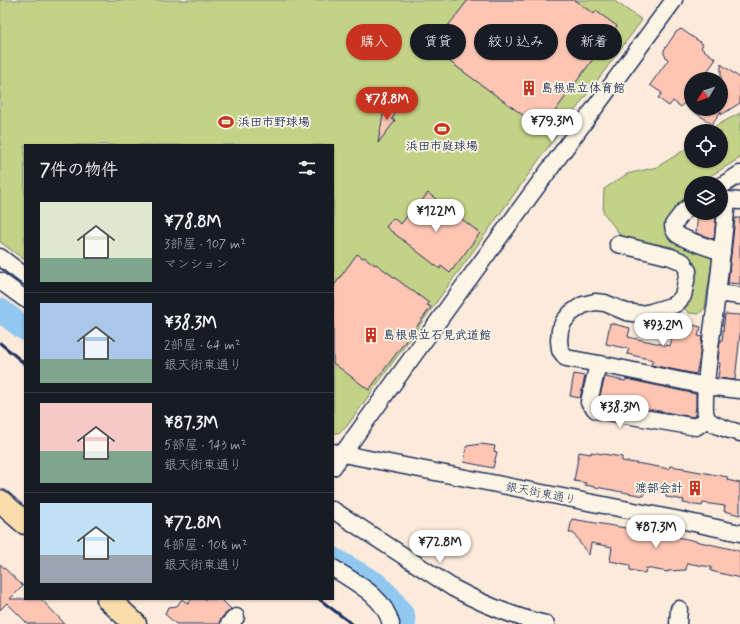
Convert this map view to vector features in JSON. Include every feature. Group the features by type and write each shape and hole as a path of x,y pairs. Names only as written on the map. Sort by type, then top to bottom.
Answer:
{"highway":[{"path":"0,501 24,522"},
{"path":"109,600 135,624"}],"street":[{"path":"334,464 338,453 452,302 674,0"},
{"path":"732,188 717,293 706,386 705,413 707,419 712,423 740,433"},
{"path":"684,211 673,225 673,228 677,234 722,252"},
{"path":"618,244 671,257 683,262 688,270 683,296 677,303 671,306 640,314 626,312 605,303 596,302 583,305 567,317 560,330 560,350 566,358 706,386 740,390"},
{"path":"0,257 24,275"},
{"path":"0,281 24,298"},
{"path":"717,293 740,296"},
{"path":"598,364 589,402 596,410 696,427 707,419"},
{"name":"銀天街東通り","path":"338,453 680,520 740,534"},
{"path":"334,511 453,588 495,609 546,624"},
{"path":"334,569 367,590 377,599 387,613 391,624"}],"green space":[{"path":"0,0 613,0 642,20 622,47 622,24 566,24 566,60 612,60 347,426 341,432 334,434 334,144 24,144 24,259 0,242"},
{"path":"740,113 740,158 728,165 728,124 719,124"},
{"path":"684,150 684,168 723,168 710,176 684,176 684,203 666,224 713,254 705,308 699,314 689,313 684,308 693,267 689,259 673,247 621,236 603,212 604,189 627,174 657,167"}],"building":[{"name":"島根県立体育館","path":"468,0 574,0 594,14 596,11 614,24 566,24 566,60 592,60 542,129 447,60 466,60 466,24 450,24"},
{"path":"681,29 703,44 701,48 716,59 707,72 684,72 684,103 681,107 673,101 669,106 658,98 662,93 650,85 668,60 664,54 664,50 676,32"},
{"path":"721,64 740,78 740,103 728,111 728,72 721,72"},
{"path":"385,104 396,112 392,119 395,121 378,143"},
{"path":"700,116 718,116 712,124"},
{"path":"428,193 480,233 450,273 441,266 440,269 386,227 393,218 401,224 418,202 420,203"},
{"path":"735,218 740,218 740,284 728,283"},
{"path":"697,220 716,220 714,239 696,233"},
{"name":"島根県立石見武道館","path":"357,254 375,265 376,264 429,303 427,305 431,307 369,390 334,364 334,286"},
{"path":"725,314 740,315 740,335 735,380 718,378 720,341 722,341"},
{"path":"610,323 630,328 628,337 670,346 675,326 684,323 701,327 698,336 702,337 696,374 651,365 653,360 627,354 629,349 606,344"},
{"path":"574,374 585,376 580,398 570,396"},
{"path":"605,377 625,381 626,379 696,394 694,417 601,401 599,399"},
{"path":"481,444 495,446 494,451 497,452 493,468 464,462 467,446"},
{"path":"579,452 591,454 591,452 622,457 622,461 669,469 670,466 684,468 728,477 727,480 740,483 740,515 724,511 725,506 703,503 702,506 683,503 684,500 666,497 666,493 645,489 644,496 585,485 586,483 574,481"},
{"path":"572,519 673,536 736,550 740,552 740,578 711,571 711,567 687,563 686,570 668,572 646,568 645,573 630,570 630,565 610,561 612,547 591,543 589,555 573,533 569,533"},
{"path":"0,564 23,586 10,599 42,600 65,624 28,624 7,603 0,610"},
{"path":"181,600 188,604 191,600 222,600 231,609 222,617 218,624 176,624 165,614 169,607 177,606"}],"waterway":[{"path":"0,310 24,328"},
{"path":"334,560 376,584 390,598 403,616 404,624"}],"railway":[{"path":"0,343 24,363"},
{"path":"320,600 352,624"}],"place":[{"name":"島根県立体育館","path":"529,88"},
{"name":"浜田市野球場","path":"226,122"},
{"name":"浜田市庭球場","path":"442,129"},
{"name":"島根県立石見武道館","path":"371,335"},
{"name":"渡部会計","path":"695,488"}]}
